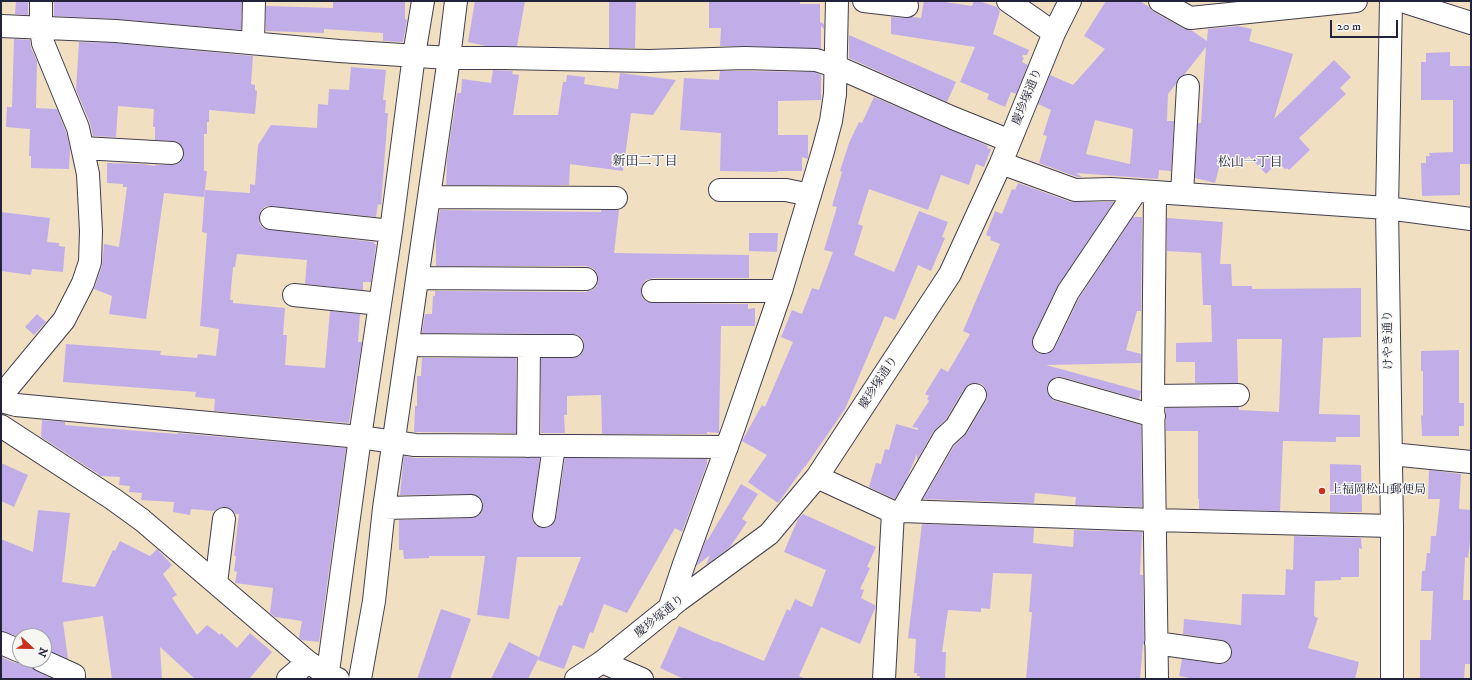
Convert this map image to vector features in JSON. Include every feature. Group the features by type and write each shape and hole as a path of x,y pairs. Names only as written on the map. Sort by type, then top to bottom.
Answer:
{"street":[{"path":"1,396 64,320 83,283 90,262 91,231 88,174 78,128 43,43 41,28 41,1"},
{"path":"254,1 254,43"},
{"path":"1,426 119,503 167,540 308,662 331,678 360,437 391,231 414,56 423,1"},
{"path":"360,679 374,601 384,508 418,278 456,1"},
{"path":"669,609 781,291 831,121 835,94 837,1"},
{"path":"864,1 907,6"},
{"path":"1008,1 1054,33"},
{"name":"慶珍塚通り","path":"576,679 602,662 669,609 769,534 817,477 950,274 1001,163 1054,33 1070,1"},
{"path":"1160,1 1190,18 1356,1"},
{"name":"けやき通り","path":"1391,1 1387,208 1392,526 1392,679"},
{"path":"1402,1 1471,23"},
{"path":"1,26 116,32 339,51 449,58 649,61 745,58 816,60 835,66 953,118 1010,141"},
{"path":"1182,194 1188,86"},
{"path":"83,148 172,153"},
{"path":"1001,163 1075,190 1111,189 1387,208 1471,219"},
{"path":"720,190 786,190 810,195"},
{"path":"1044,342 1068,292 1145,192"},
{"path":"1145,192 1154,406 1156,679"},
{"path":"429,197 616,198"},
{"path":"271,218 391,231"},
{"path":"418,278 586,279"},
{"path":"653,291 781,291"},
{"path":"294,296 380,304"},
{"path":"408,345 572,346"},
{"path":"528,446 529,346"},
{"path":"1059,389 1154,406 1238,395"},
{"path":"884,679 898,512 944,438 956,427 975,395"},
{"path":"1,401 16,405 360,437 415,445 727,447"},
{"path":"544,516 554,446"},
{"path":"1391,454 1471,462"},
{"path":"817,477 898,512 1392,526"},
{"path":"384,508 471,506"},
{"path":"216,583 224,519"},
{"path":"1,643 12,648"},
{"path":"1156,644 1220,652"},
{"path":"288,679 308,662"},
{"path":"602,662 642,679"},
{"path":"52,665 74,674 74,679"}],"building":[{"path":"16,1 28,1 28,15 15,14"},
{"path":"54,1 242,1 241,30 117,19 54,16"},
{"path":"333,1 405,1 405,19 407,20 403,42 383,41 383,33 324,29 324,33 266,31 266,6 333,8"},
{"path":"475,1 525,1 517,46 486,46 468,42"},
{"path":"609,1 636,1 635,48 609,48"},
{"path":"709,1 800,1 800,4 820,4 820,22 824,24 824,29 821,26 821,49 720,46 721,28 709,28"},
{"path":"924,1 938,1 972,6 974,1 979,1 997,7 1000,11 993,34 1029,50 1027,55 1023,55 1022,57 1024,58 1022,62 1028,65 1016,94 1011,92 1005,107 987,99 989,94 960,82 975,47 891,34 891,17 921,18"},
{"path":"1106,1 1140,1 1154,12 1184,29 1191,30 1207,41 1208,29 1238,26 1252,29 1249,41 1293,54 1274,119 1334,60 1351,77 1340,88 1346,94 1299,138 1310,150 1289,170 1287,168 1285,169 1278,162 1266,174 1249,156 1239,164 1220,164 1215,183 1195,178 1198,123 1201,123 1206,47 1184,75 1178,79 1168,94 1167,121 1174,121 1171,171 1159,170 1158,179 1076,173 1082,177 1077,177 1039,163 1047,136 1043,135 1051,110 1038,104 1050,75 1073,85 1105,49 1084,36","holes":["1095,120 1133,129 1130,164 1086,154"]},
{"path":"849,35 956,82 947,102 849,58"},
{"path":"14,39 30,40 31,48 37,61 36,108 57,109 66,132 70,148 69,169 31,168 31,156 29,156 30,129 6,127 7,107 12,107"},
{"path":"79,42 115,43 253,56 251,84 255,85 255,90 257,91 255,114 209,110 207,134 204,134 204,171 207,171 204,197 164,193 146,319 109,314 112,296 94,289 102,266 104,244 119,247 127,187 123,187 123,184 107,183 107,163 155,166 178,164 183,159 183,148 179,143 173,141 155,140 155,127 153,127 154,109 118,106 116,137 93,136 90,123 76,90"},
{"path":"1450,52 1450,66 1471,66 1471,164 1460,164 1460,195 1422,196 1421,163 1426,163 1426,156 1430,156 1429,153 1453,152 1453,100 1421,100 1421,62 1426,62 1426,53"},
{"path":"351,67 386,70 383,100 386,100 385,113 388,113 381,205 378,204 376,217 266,206 261,210 259,223 263,228 270,230 374,242 374,244 376,244 371,282 363,282 363,290 305,284 307,260 237,254 235,267 233,267 230,300 233,300 233,303 285,308 283,335 287,335 285,365 325,368 330,311 360,314 358,342 362,342 349,423 214,411 215,399 195,397 196,392 63,382 66,344 161,351 160,355 197,358 198,354 216,356 219,329 200,326 207,233 202,232 205,190 250,193 250,184 255,185 258,145 271,125 317,128 318,104 328,105 329,89 349,90"},
{"path":"493,70 513,71 512,74 519,75 513,115 558,115 563,82 566,82 567,75 585,77 584,84 618,89 620,73 676,80 653,115 631,113 623,171 570,164 569,185 446,185 447,160 457,93 461,93 462,79 491,83"},
{"path":"720,71 814,72 821,75 821,100 778,101 778,135 808,135 808,159 802,157 802,171 720,171 721,133 680,130 684,78 719,80"},
{"path":"874,97 988,146 987,148 991,149 984,167 976,164 969,185 941,175 928,210 869,189 858,224 863,226 854,255 894,272 919,211 948,222 942,237 945,238 931,271 918,265 895,320 885,316 845,409 778,503 748,482 767,455 742,441 762,405 765,407 793,342 781,337 792,310 802,314 812,288 819,290 833,252 824,250 837,207 832,206 842,172 840,171 849,143 859,122 862,123"},
{"path":"1018,183 1071,202 1114,202 1057,287 1033,337 1032,343 1034,349 1039,353 1045,354 1051,352 1055,348 1079,298 1133,217 1142,217 1141,311 1137,311 1126,350 1141,354 1141,363 1046,365 1141,391 1139,399 1062,377 1056,377 1051,380 1047,386 1047,392 1055,401 1141,425 1142,507 1075,505 1076,497 1035,493 1034,503 923,499 954,446 967,433 986,401 986,389 982,384 976,383 969,384 964,389 946,419 933,432 917,460 917,454 906,480 895,499 869,487 876,463 881,464 885,449 889,450 896,424 918,430 918,428 912,427 929,401 927,399 929,396 925,394 941,368 948,372 970,334 963,331 1000,244 990,240 991,237 986,235 995,211 1002,214 1012,189 1015,190"},
{"path":"440,210 601,212 601,210 619,210 614,253 749,255 749,278 653,278 646,280 642,285 642,298 647,302 748,304 748,309 755,308 755,326 721,326 719,433 602,434 601,395 567,396 567,415 564,415 565,433 541,433 541,358 578,357 583,352 583,339 578,335 572,334 422,333 425,314 432,314 433,296 435,296 435,291 586,292 597,286 597,273 593,268 586,266 436,266 436,233"},
{"path":"1,212 50,218 47,242 59,243 59,246 65,247 63,272 32,269 31,275 1,271"},
{"path":"1167,218 1223,222 1220,264 1231,264 1232,286 1252,286 1252,289 1361,288 1361,337 1323,338 1319,414 1360,415 1360,437 1336,437 1336,442 1283,441 1280,511 1199,509 1198,431 1166,431 1166,408 1239,407 1239,410 1279,412 1282,339 1237,339 1238,383 1195,383 1195,362 1176,362 1176,343 1212,342 1211,305 1203,305 1201,253 1167,251"},
{"path":"749,233 778,233 777,252 749,251"},
{"path":"37,314 46,322 34,335 25,327"},
{"path":"1459,350 1459,403 1464,403 1464,426 1459,426 1459,436 1422,436 1421,415 1423,416 1423,371 1421,371 1421,351"},
{"path":"422,358 516,358 516,433 414,432 415,406 417,406 417,376 421,376"},
{"path":"42,420 65,422 65,425 178,433 346,448 319,642 301,640 299,638 302,621 275,617 270,613 273,588 235,583 237,572 234,571 236,556 234,556 239,514 235,514 231,509 225,507 214,511 191,509 190,515 173,512 174,502 141,500 142,493 129,492 130,486 119,485 120,477 100,476 98,473 41,437"},
{"path":"404,456 415,458 540,458 532,520 536,526 543,528 549,527 554,523 556,518 565,458 707,459 707,464 682,532 675,528 627,613 604,604 593,633 590,632 584,649 573,645 564,669 538,660 559,605 562,606 581,557 517,557 509,619 477,615 485,556 429,556 429,558 404,559 403,550 399,550 399,520 472,518 478,516 482,512 482,500 477,495 471,494 400,495"},
{"path":"1,463 28,475 14,507 1,501"},
{"path":"1330,464 1361,465 1362,512 1330,512"},
{"path":"1429,470 1461,474 1459,509 1471,510 1471,533 1468,558 1465,557 1463,600 1471,600 1471,664 1465,664 1464,679 1420,679 1420,640 1431,640 1433,591 1421,591 1422,571 1425,571 1427,553 1430,553 1431,536 1436,536 1440,499 1428,499"},
{"path":"741,484 758,494 742,519 747,522 730,547 706,565 710,555 696,566 707,537 707,541"},
{"path":"38,510 70,513 62,582 95,587 113,550 115,551 120,541 150,556 157,549 172,565 163,574 177,595 172,598 197,635 207,625 220,635 221,633 237,648 250,633 272,652 249,679 195,679 160,647 162,679 112,679 103,616 63,622 68,659 52,652 52,628 12,628 12,634 1,631 1,539 33,552"},
{"path":"803,514 876,547 867,567 870,568 860,589 864,590 861,598 875,605 875,608 860,644 821,627 799,676 806,679 684,679 660,668 679,626 764,661 787,609 790,611 795,599 812,607 826,570 784,552 798,519"},
{"path":"922,524 1034,528 1033,543 1073,547 1074,530 1142,532 1140,575 1143,575 1144,644 1140,679 1026,679 1032,612 1029,612 1032,574 993,573 990,609 981,608 981,612 948,610 942,652 946,652 945,679 920,679 920,676 917,676 917,673 914,673 916,639 908,638"},
{"path":"1294,536 1361,538 1362,549 1359,548 1359,577 1341,577 1341,580 1315,581 1314,616 1318,618 1308,648 1359,662 1355,679 1195,679 1179,676 1182,659 1219,664 1230,660 1232,653 1231,647 1227,642 1222,640 1183,634 1184,619 1241,625 1242,594 1285,595 1286,569 1293,570"},
{"path":"441,609 471,619 450,679 417,679"},
{"path":"509,642 539,657 528,679 491,679"},
{"path":"1,657 12,662 12,668 32,668 53,679 1,679"}],"place":[{"name":"上福岡松山郵便局","path":"1322,491"}],"district":[{"name":"新田二丁目","path":"645,162"},
{"name":"松山一丁目","path":"1250,163"}]}
